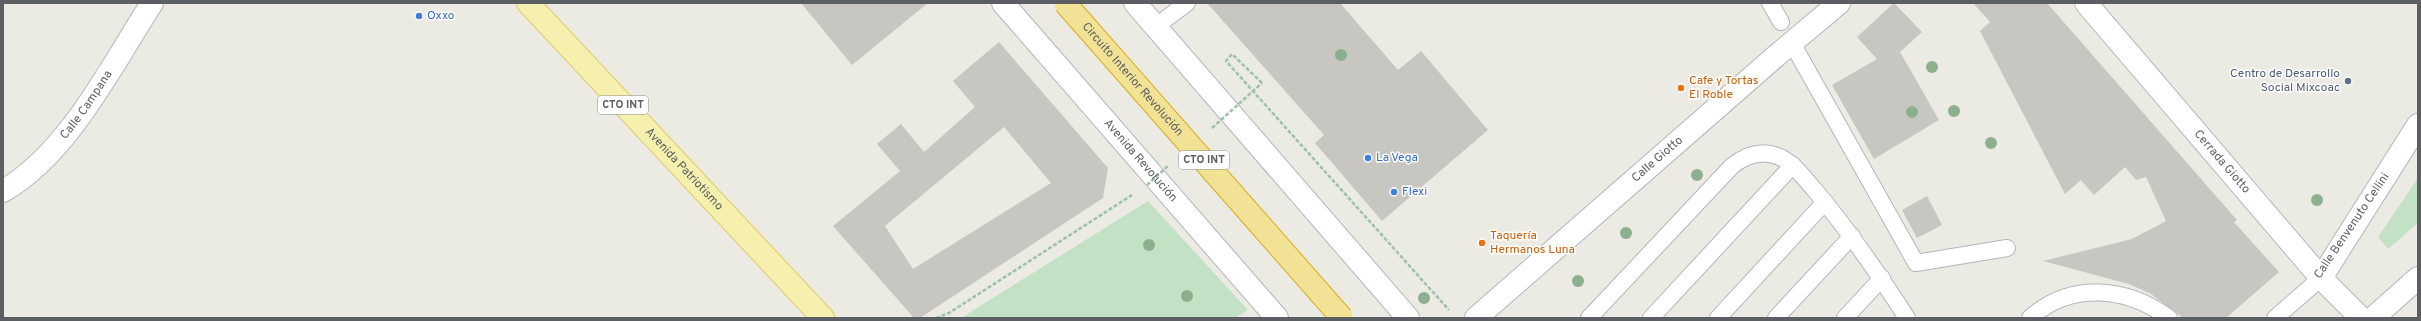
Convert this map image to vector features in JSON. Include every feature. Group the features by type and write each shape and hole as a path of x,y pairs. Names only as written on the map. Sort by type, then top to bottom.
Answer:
{"highway":[{"name":"Circuito Interior Revolución","path":"1066,3 1342,318"}],"main road":[{"name":"Avenida Patriotismo","path":"528,3 823,318"}],"street":[{"name":"Calle Campana","path":"3,191 44,160 73,125 152,3"},
{"name":"Avenida Revolución","path":"1003,3 1278,318"},
{"path":"1135,3 1408,318"},
{"name":"Calle Giotto","path":"1476,318 1839,3"},
{"name":"Cerrada Giotto","path":"2086,3 2321,278 2361,318"},
{"name":"Calle Benvenuto Cellini","path":"2321,278 2418,125"},
{"path":"2373,318 2418,278"}],"lane":[{"path":"1155,27 1187,3"},
{"path":"1770,3 1781,22"},
{"path":"1792,43 1916,263 2007,248"},
{"path":"1589,318 1740,159 1761,153 1773,154 1793,165 1852,236 1882,278 1907,318"},
{"path":"1651,318 1793,165"},
{"path":"1718,318 1825,202"},
{"path":"1776,318 1852,236"},
{"path":"1845,318 1882,278"},
{"name":"Calle Benvenuto Cellini","path":"2275,318 2321,278"},
{"path":"2030,318 2050,304 2068,296 2085,292 2104,292 2120,294 2139,300 2170,318"}],"path":[{"path":"1262,83 1232,54 1226,61 1451,312"},
{"path":"1141,189 1158,176"},
{"path":"936,318 949,313 1134,194"}],"green space":[{"path":"2418,178 2418,223 2388,249 2378,237"},
{"path":"1148,201 1248,310 1235,318 961,318"}],"building":[{"path":"801,3 928,3 852,65"},
{"path":"1207,3 1340,3 1398,70 1421,51 1488,130 1382,221 1315,143 1324,135"},
{"path":"1894,3 1922,32 1900,52 1939,120 1874,159 1832,85 1877,59 1857,37"},
{"path":"1973,3 2047,3 2237,220 2234,222 2279,272 2226,318 2183,318 2151,294 2129,284 2043,261 2132,239 2166,221 2146,177 2136,180 2125,167 2094,195 2081,180 2065,194 1980,31 1990,22"},
{"path":"999,42 1108,168 1103,198 920,318 914,318 833,226 900,171 877,144 901,124 924,152 975,107 953,81","holes":["1004,127 1051,183 913,269 885,226"]},
{"path":"1927,196 1942,225 1917,238 1902,210"}],"place":[{"name":"Oxxo","path":"419,16"},
{"name":"Centro de Desarrollo Social Mixcoac","path":"2348,81"},
{"name":"Cafe y Tortas El Roble","path":"1681,88"},
{"name":"La Vega","path":"1368,158"},
{"name":"Flexi","path":"1394,192"},
{"name":"Taquería Hermanos Luna","path":"1482,243"}]}
